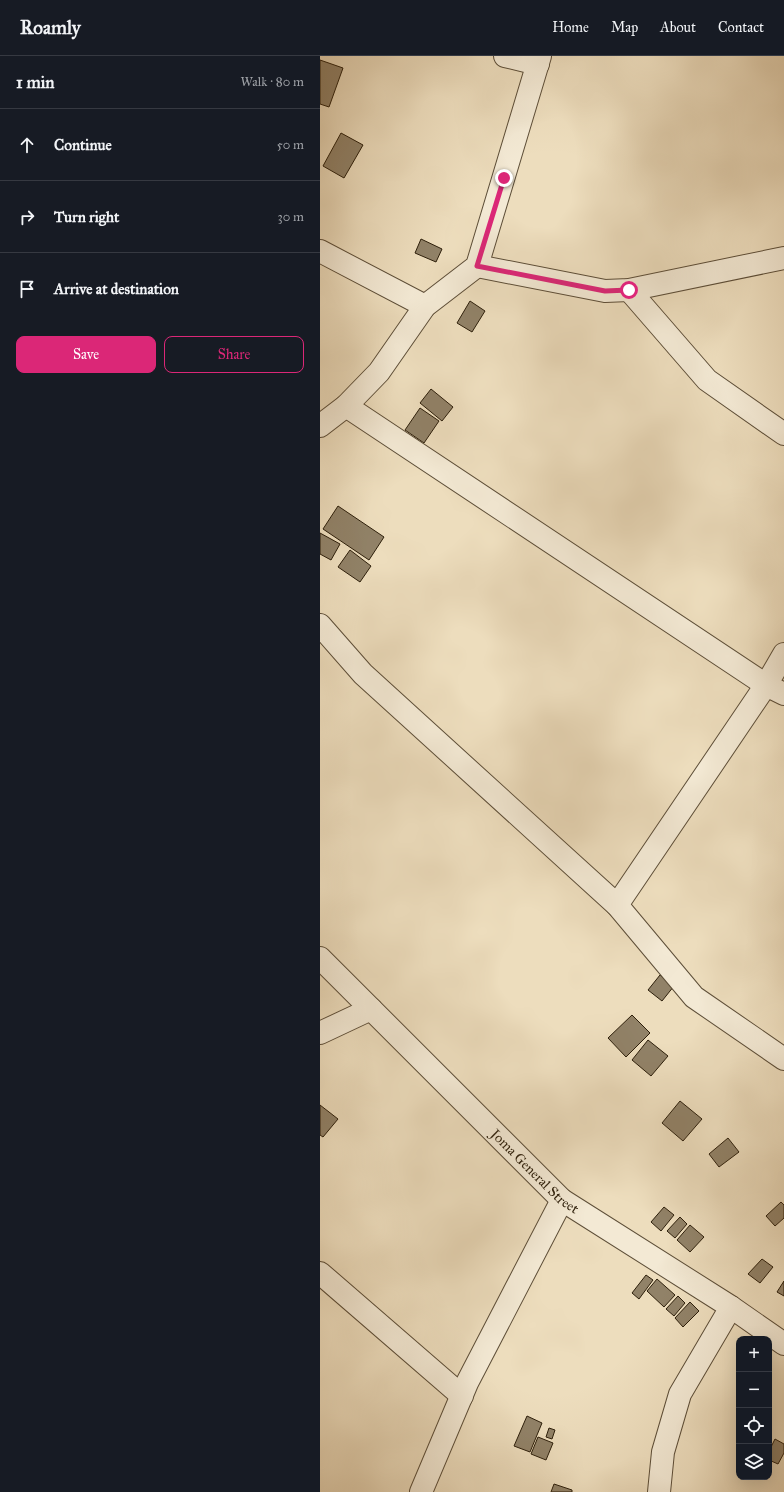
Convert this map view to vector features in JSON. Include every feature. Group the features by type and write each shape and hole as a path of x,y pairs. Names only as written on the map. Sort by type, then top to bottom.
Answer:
{"street":[{"path":"320,426 346,406 379,372 425,306 477,266 539,60 504,56"},
{"path":"320,251 425,306"},
{"path":"477,266 605,291 629,290 784,258"},
{"path":"629,290 707,380 784,434"},
{"path":"346,406 775,690"},
{"path":"320,625 363,674 617,905 694,997 784,1058"},
{"path":"617,905 775,690 784,654"},
{"name":"Joma General Street","path":"320,958 562,1200 730,1307 784,1344"},
{"path":"320,1033 371,1009"},
{"path":"421,1492 462,1396 562,1200"},
{"path":"320,1273 462,1396"},
{"path":"659,1492 663,1452 680,1394 730,1307"}],"building":[{"path":"320,60 343,68 329,107 320,104"},
{"path":"341,133 363,145 344,178 323,166"},
{"path":"421,239 442,249 436,262 415,253"},
{"path":"470,301 485,311 472,332 457,323"},
{"path":"431,389 453,407 442,421 420,403"},
{"path":"420,408 439,421 424,443 405,430"},
{"path":"338,506 384,537 369,560 323,529"},
{"path":"320,533 340,544 331,560 320,554"},
{"path":"350,550 371,566 360,582 338,567"},
{"path":"660,975 674,986 662,1001 648,990"},
{"path":"632,1015 650,1033 626,1057 608,1038"},
{"path":"648,1040 668,1056 651,1076 632,1060"},
{"path":"680,1101 702,1119 683,1141 662,1123"},
{"path":"320,1105 338,1119 323,1137 320,1135"},
{"path":"728,1138 739,1152 719,1167 709,1154"},
{"path":"781,1202 784,1205 784,1218 775,1226 766,1216"},
{"path":"664,1207 674,1215 661,1231 651,1222"},
{"path":"680,1217 687,1224 675,1238 667,1231"},
{"path":"690,1225 704,1237 690,1252 677,1240"},
{"path":"762,1259 773,1267 760,1283 748,1274"},
{"path":"646,1275 653,1280 639,1299 632,1293"},
{"path":"657,1279 675,1295 664,1307 647,1291"},
{"path":"784,1281 784,1296 777,1292"},
{"path":"678,1296 685,1303 674,1316 666,1309"},
{"path":"690,1302 699,1311 683,1327 675,1318"},
{"path":"527,1416 542,1423 530,1452 514,1446"},
{"path":"549,1428 555,1430 552,1439 546,1437"},
{"path":"538,1437 553,1443 546,1460 531,1454"},
{"path":"775,1439 784,1444 784,1453 778,1464 772,1461 772,1445"},
{"path":"554,1484 572,1490 572,1492 551,1492"}],"route":[{"path":"504,178 477,266 605,291 629,290"}]}
